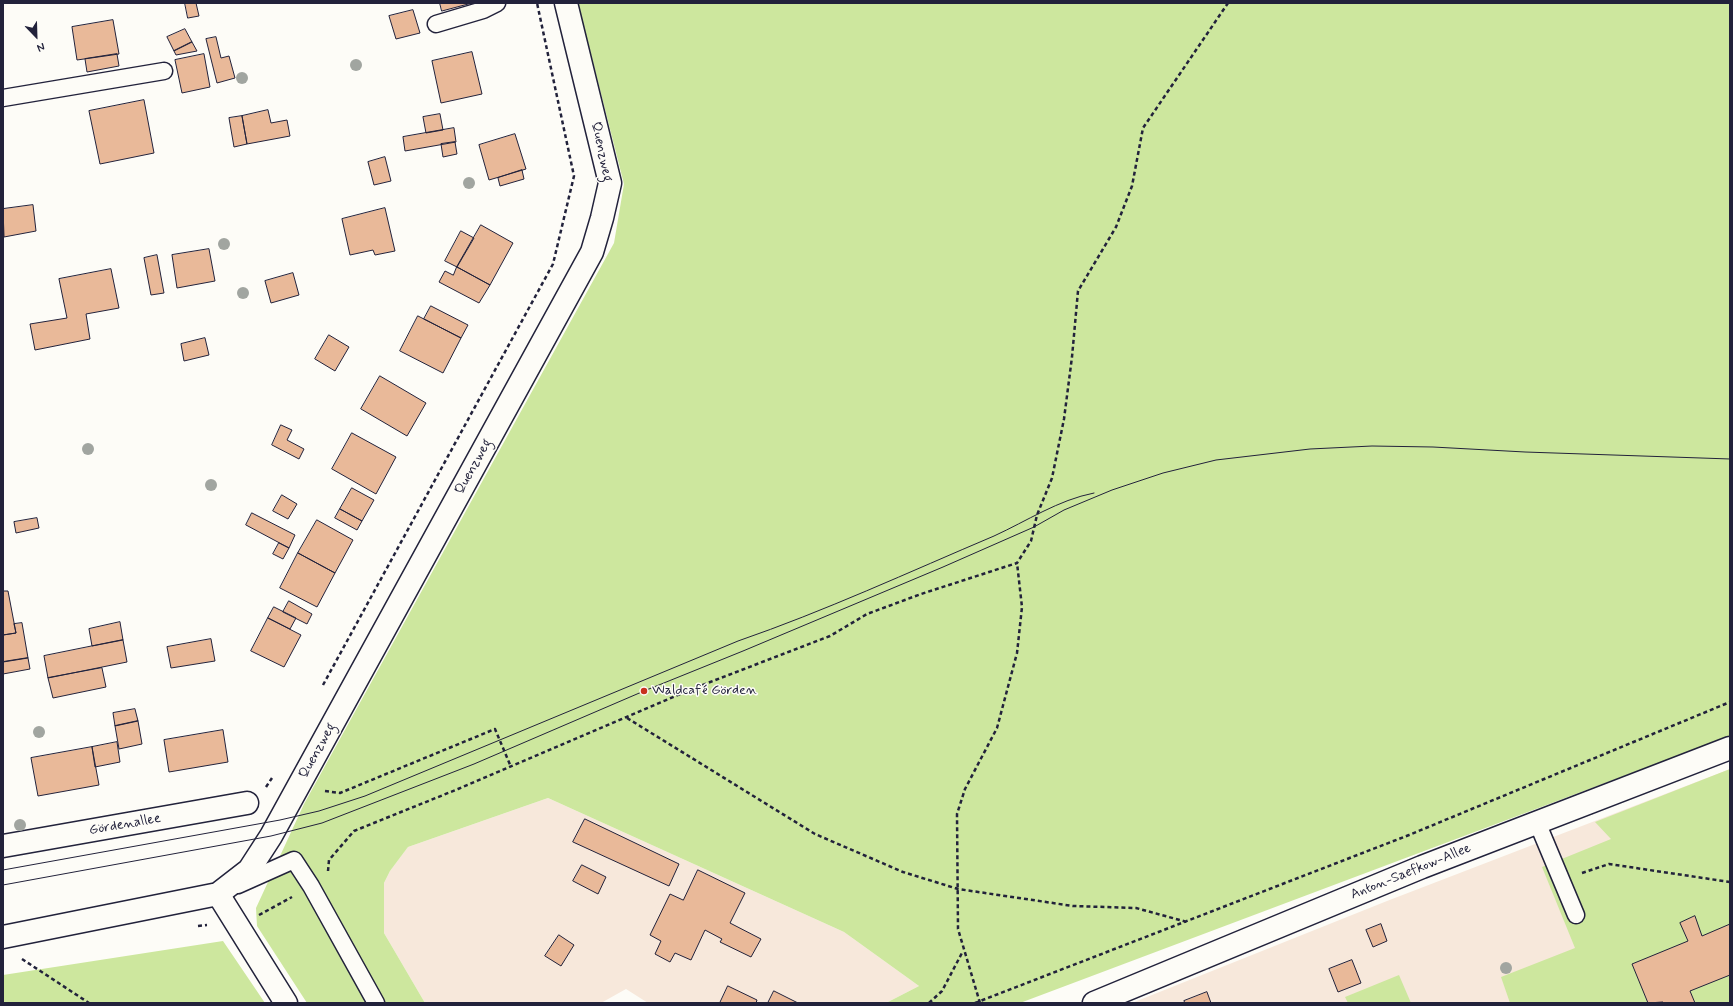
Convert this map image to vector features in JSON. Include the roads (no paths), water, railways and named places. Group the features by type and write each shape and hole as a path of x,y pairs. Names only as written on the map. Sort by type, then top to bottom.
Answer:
{"street":[{"name":"Quenzweg","path":"218,894 249,870 271,836 592,252 610,184 566,3"},
{"name":"Anton-Saefkow-Allee","path":"1094,1003 1422,866 1730,748"},
{"name":"Gördenallee","path":"3,846 247,804"},
{"path":"3,937 218,894 286,1003"}],"lane":[{"path":"436,24 483,10 497,3"},
{"path":"3,98 164,71"},
{"path":"1537,822 1576,915"},
{"path":"218,894 294,860 312,886 376,1003"}],"tram line":[{"path":"3,885 271,836 322,823 474,764 644,691 943,567 1034,527 1064,510 1112,490 1163,473 1216,460 1310,449 1372,446 1433,447 1525,452 1730,459"},
{"path":"3,870 280,820 319,811 365,796 738,641 867,591 994,536 1055,506 1081,496 1094,493"}],"place":[{"name":"Waldcafé Görden","path":"644,691"}]}
